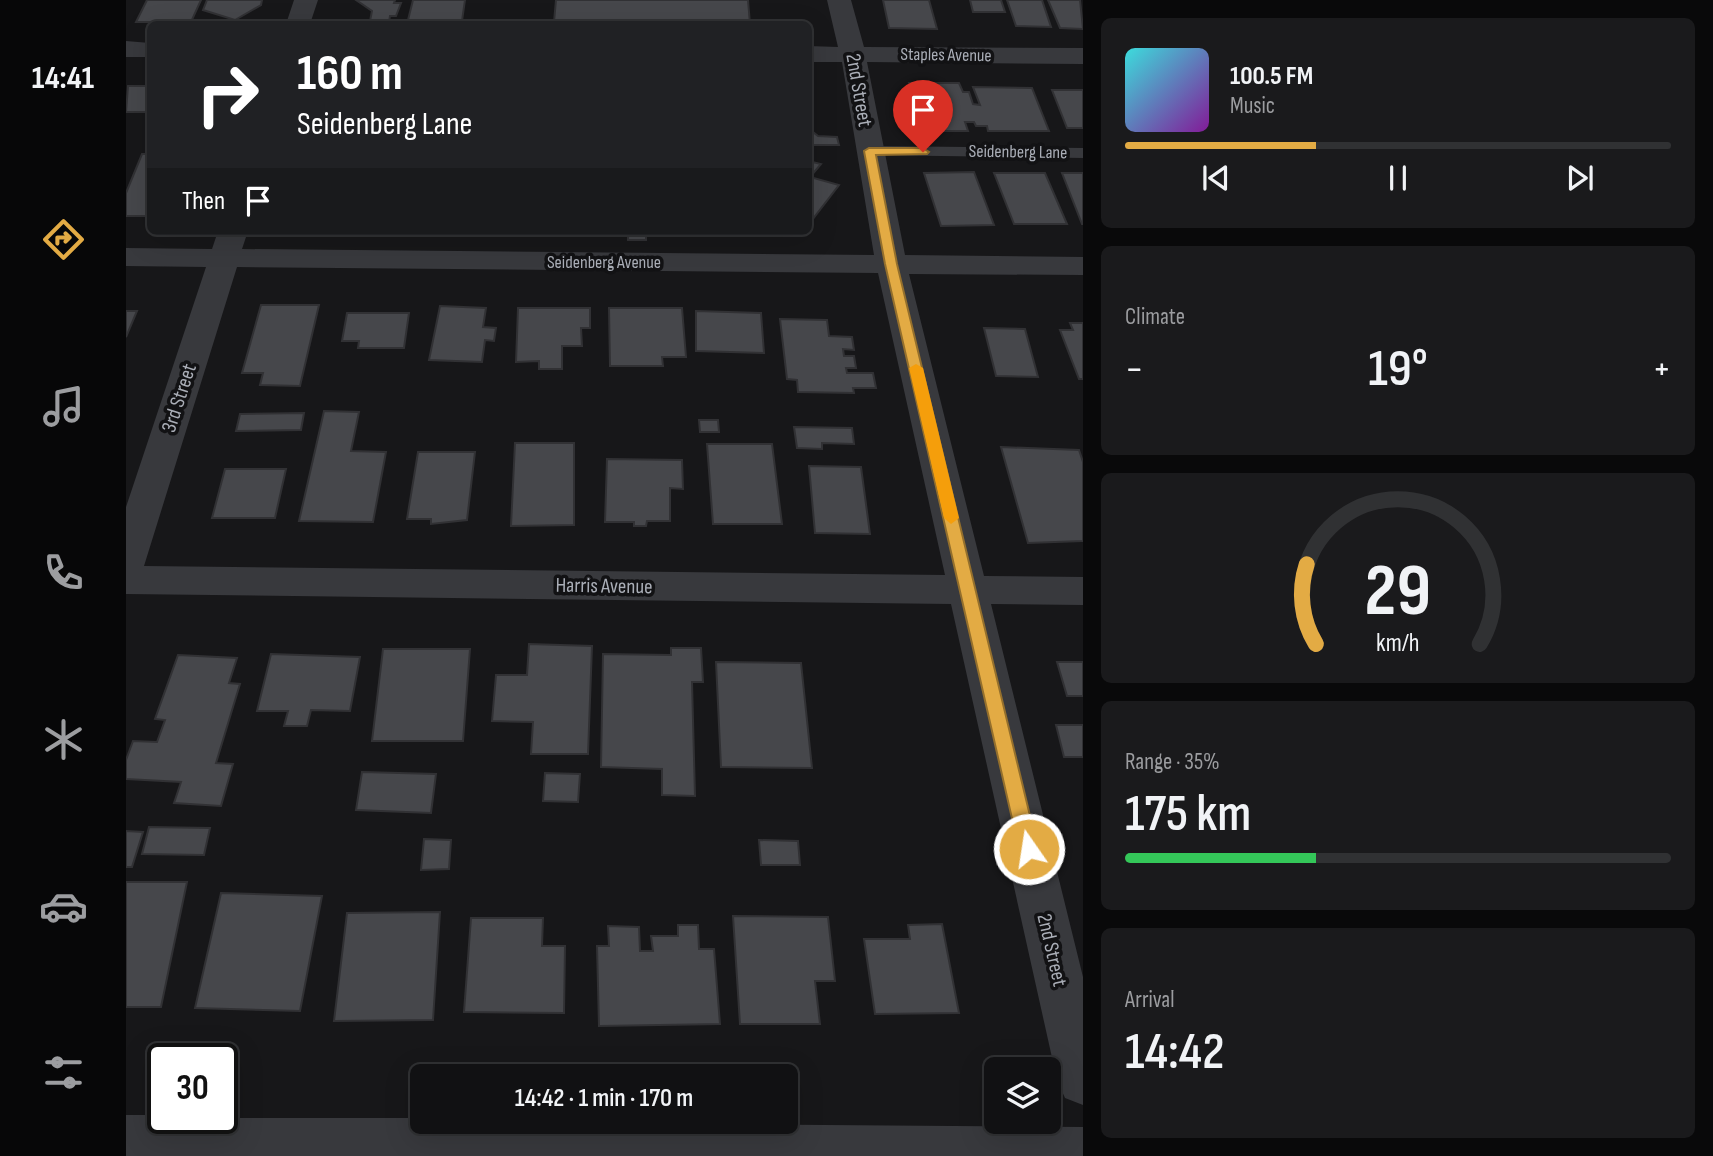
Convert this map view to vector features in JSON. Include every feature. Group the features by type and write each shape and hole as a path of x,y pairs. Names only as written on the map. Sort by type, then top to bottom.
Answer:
{"street":[{"path":"299,21 306,0"},
{"name":"2nd Street","path":"839,0 853,54 891,264 1083,1080"},
{"path":"126,50 147,50"},
{"name":"Staples Avenue","path":"812,54 1083,56"},
{"name":"Seidenberg Avenue","path":"126,257 228,245 891,264 1083,266"},
{"name":"3rd Street","path":"126,564 228,245"},
{"name":"Harris Avenue","path":"126,580 1083,591"},
{"path":"126,1141 1083,1153"}],"lane":[{"name":"Seidenberg Lane","path":"869,151 1083,153"}],"building":[{"path":"147,0 201,0 191,21 136,22"},
{"path":"207,0 262,0 261,5 235,20 203,10"},
{"path":"356,0 395,0 394,3 401,3 396,16 390,16 389,21 370,21 372,11"},
{"path":"413,0 465,0 462,21 408,20"},
{"path":"556,0 748,0 750,21 554,21"},
{"path":"883,0 929,0 937,29 889,28"},
{"path":"970,0 1001,0 1005,12 973,12"},
{"path":"1007,0 1042,0 1051,27 1016,26"},
{"path":"1048,0 1080,0 1083,29 1060,28"},
{"path":"909,83 959,83 963,92 969,92 973,104 980,105 973,87 1032,88 1049,131 988,131 987,126 965,122 968,131 914,131 904,95 913,95"},
{"path":"128,86 147,86 147,112 126,112"},
{"path":"1052,90 1083,90 1083,128 1067,128"},
{"path":"812,131 818,136 837,137 839,145 812,145"},
{"path":"142,154 147,154 147,216 126,216 126,193"},
{"path":"812,162 821,164 812,175"},
{"path":"974,172 994,225 941,226 924,173"},
{"path":"994,173 1045,173 1067,224 1014,224"},
{"path":"1062,173 1083,173 1083,224 1082,224"},
{"path":"812,178 839,185 812,220"},
{"path":"628,235 646,235 646,240 628,240"},
{"path":"261,305 319,305 300,386 260,385 263,373 242,373"},
{"path":"440,306 486,308 483,327 496,328 494,341 485,340 482,362 429,360"},
{"path":"518,308 590,308 590,328 581,328 582,346 562,346 562,369 539,369 539,361 516,362"},
{"path":"609,308 682,308 686,357 662,357 663,366 610,366"},
{"path":"126,311 137,311 126,337"},
{"path":"696,311 761,313 764,353 696,351"},
{"path":"347,313 409,313 404,348 358,348 359,341 342,341"},
{"path":"780,319 827,320 829,336 852,337 854,350 843,349 844,356 854,356 856,368 846,368 847,373 873,373 876,388 853,388 854,393 798,392 797,380 787,379"},
{"path":"1070,323 1083,323 1083,379 1079,379 1060,330 1073,330"},
{"path":"984,328 1025,329 1038,377 996,376"},
{"path":"324,411 359,412 351,451 386,452 373,522 299,521"},
{"path":"304,413 301,430 236,431 240,414"},
{"path":"699,420 718,420 719,432 700,432"},
{"path":"794,427 852,428 854,444 822,443 822,449 797,448"},
{"path":"515,443 574,443 574,525 511,526"},
{"path":"707,444 772,444 782,524 713,524"},
{"path":"1001,447 1079,450 1083,462 1083,541 1028,543"},
{"path":"418,452 475,452 467,520 431,524 431,519 407,519"},
{"path":"607,459 682,460 683,489 670,488 670,521 647,521 646,526 634,526 634,522 605,522"},
{"path":"809,466 861,467 870,534 815,533"},
{"path":"225,469 286,469 275,518 212,518"},
{"path":"529,644 592,646 588,754 531,754 533,722 492,721 496,675 527,675"},
{"path":"671,648 701,648 703,682 692,682 695,796 662,795 662,769 601,767 603,654 671,655"},
{"path":"383,649 470,649 463,741 372,741"},
{"path":"271,654 360,657 350,711 311,710 307,726 284,726 288,711 257,711"},
{"path":"178,655 237,658 229,683 240,684 216,763 233,764 221,806 174,803 181,782 126,779 126,760 133,741 157,742 165,720 155,719"},
{"path":"716,662 801,663 812,768 721,767"},
{"path":"1057,662 1083,662 1083,696 1067,696"},
{"path":"1056,725 1083,725 1083,757 1064,757"},
{"path":"362,772 436,774 431,813 356,810"},
{"path":"545,773 580,774 578,802 543,801"},
{"path":"149,827 210,828 204,855 142,854"},
{"path":"126,831 143,832 132,867 126,867"},
{"path":"424,839 451,840 449,869 421,870"},
{"path":"759,840 798,841 800,865 761,865"},
{"path":"126,882 187,882 161,1007 126,1007"},
{"path":"221,893 322,896 300,1011 195,1008"},
{"path":"440,912 433,1020 334,1021 347,913"},
{"path":"733,916 828,917 835,981 815,981 820,1024 740,1024"},
{"path":"471,918 543,918 542,946 565,946 564,1013 464,1012"},
{"path":"942,924 959,1013 875,1014 864,939 910,939 908,925"},
{"path":"678,925 698,925 699,949 714,949 720,1024 599,1026 597,946 609,946 608,926 639,927 640,951 653,951 651,936 678,936"}],"slow traffic":[{"path":"916,368 951,518"}],"route":[{"path":"923,152 869,151 891,264 1029,849"}]}
